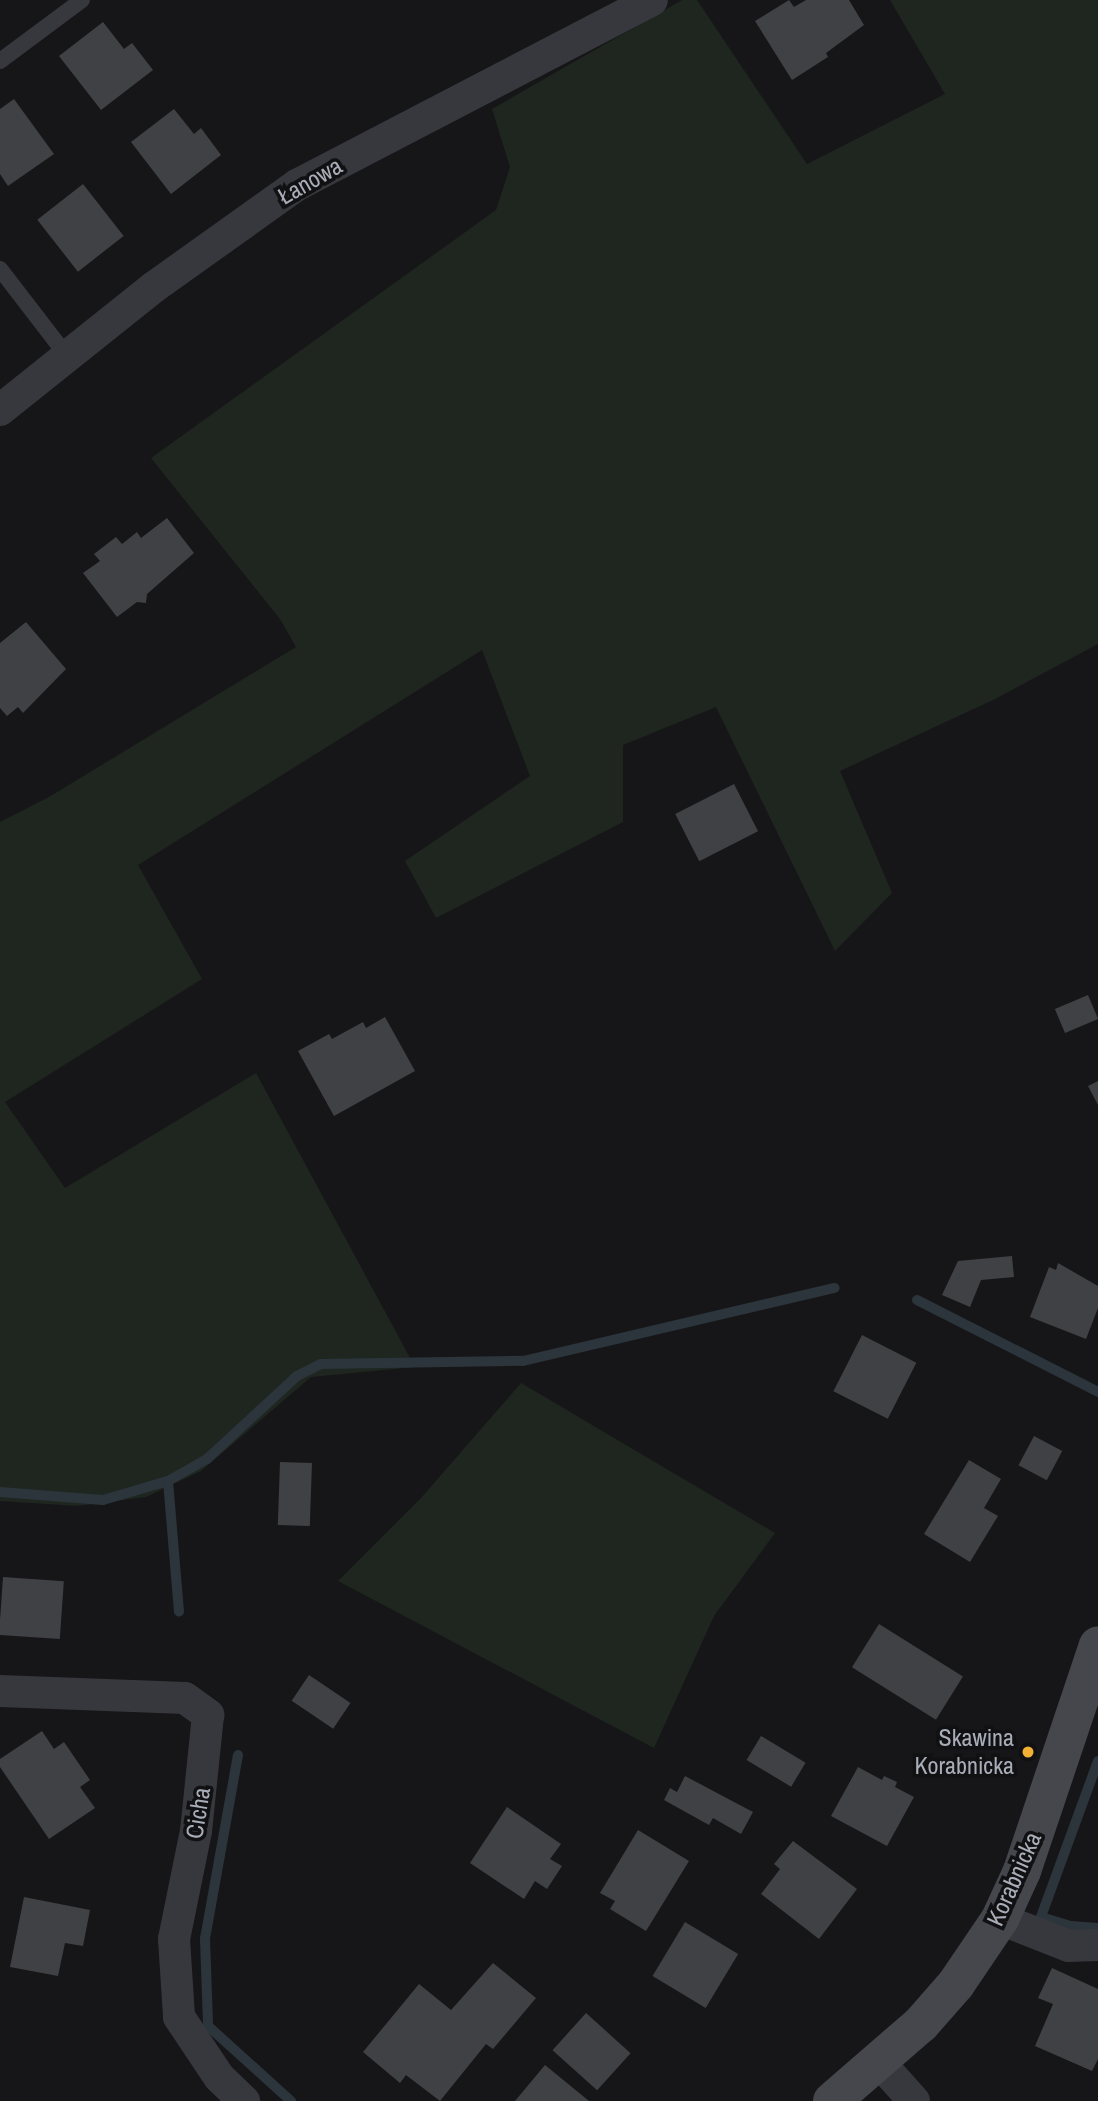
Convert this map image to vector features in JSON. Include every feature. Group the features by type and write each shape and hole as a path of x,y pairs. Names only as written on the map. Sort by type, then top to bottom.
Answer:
{"street":[{"name":"Łanowa","path":"0,410 154,287 297,185 652,0"},
{"name":"Korabnicka","path":"832,2101 880,2063 956,1984 1000,1919 1022,1871 1098,1645"},
{"name":"Cicha","path":"0,1691 185,1698 208,1715 196,1831 174,1939 179,2017 219,2077 244,2101"},
{"path":"1000,1919 1069,1946 1098,1945"},
{"path":"880,2063 914,2101"}],"lane":[{"path":"0,61 82,0"},
{"path":"0,270 67,356"}],"shaded area":[{"path":"682,0 697,0 807,164 945,94 890,0 1098,0 1098,644 993,700 840,771 892,893 835,951 716,707 623,745 623,822 436,918 405,861 530,776 482,650 138,865 202,979 5,1102 65,1188 256,1073 415,1367 311,1377 201,1471 146,1497 78,1506 0,1501 0,822 49,797 296,647 280,619 151,458 496,210 510,167 492,109"},
{"path":"521,1383 775,1533 714,1616 654,1748 338,1581 421,1498"}],"building":[{"path":"789,0 794,7 806,0 849,0 864,25 826,53 828,57 792,80 755,21"},
{"path":"103,22 124,49 132,43 153,70 101,110 59,56"},
{"path":"14,99 54,154 8,186 0,174 0,109"},
{"path":"174,109 194,134 201,128 221,155 171,194 131,142"},
{"path":"83,184 124,236 78,272 37,220"},
{"path":"167,518 194,553 147,594 146,603 137,602 117,617 83,573 100,561 94,554 116,537 122,544 137,532 141,538"},
{"path":"26,622 66,669 23,713 18,707 7,716 0,708 0,643"},
{"path":"734,784 758,831 699,861 675,814"},
{"path":"1088,995 1098,1019 1065,1033 1055,1009"},
{"path":"385,1017 415,1071 334,1116 298,1051 329,1034 332,1039 363,1022 366,1028"},
{"path":"1098,1081 1098,1105 1088,1086"},
{"path":"1012,1256 1014,1277 981,1280 970,1307 942,1295 958,1261"},
{"path":"1058,1263 1098,1286 1098,1308 1086,1339 1030,1317 1049,1267 1056,1270"},
{"path":"862,1335 916,1363 888,1419 833,1391"},
{"path":"1034,1436 1062,1451 1047,1480 1019,1465"},
{"path":"969,1460 1001,1479 984,1508 998,1516 970,1562 924,1534"},
{"path":"280,1462 312,1463 310,1526 278,1525"},
{"path":"3,1577 64,1581 60,1639 0,1635"},
{"path":"879,1624 963,1676 936,1720 852,1667"},
{"path":"309,1675 350,1703 333,1729 292,1701"},
{"path":"42,1731 54,1749 64,1742 90,1780 80,1787 95,1808 49,1839 0,1767 0,1759"},
{"path":"761,1736 806,1763 791,1787 747,1760"},
{"path":"858,1767 882,1780 884,1776 897,1782 895,1787 914,1797 887,1846 831,1816"},
{"path":"685,1776 753,1812 741,1834 713,1818 709,1825 664,1800 670,1788 677,1792"},
{"path":"507,1807 561,1844 550,1859 562,1866 547,1889 535,1881 524,1899 470,1863"},
{"path":"638,1830 689,1861 646,1931 610,1909 615,1901 600,1893"},
{"path":"793,1841 857,1889 819,1939 761,1894 780,1869 774,1864"},
{"path":"24,1897 90,1910 83,1946 65,1943 58,1976 10,1967"},
{"path":"685,1922 738,1954 706,2008 653,1976"},
{"path":"493,1963 536,1998 493,2049 486,2044 440,2101 406,2075 400,2083 363,2052 419,1984 451,2010"},
{"path":"1052,1968 1098,1989 1098,2059 1092,2071 1035,2046 1053,2004 1038,1998"},
{"path":"586,2013 631,2053 597,2090 553,2050"},
{"path":"545,2065 589,2101 515,2101"}],"waterway":[{"path":"0,1492 103,1500 168,1481 207,1459 297,1376 321,1364 523,1361 835,1288"},
{"path":"917,1300 1098,1392"},
{"path":"168,1481 179,1612"},
{"path":"238,1755 205,1938 208,2026 291,2101"},
{"path":"1098,1761 1041,1917 1071,1926 1098,1928"}],"place":[{"name":"Skawina Korabnicka","path":"1028,1752"}]}
